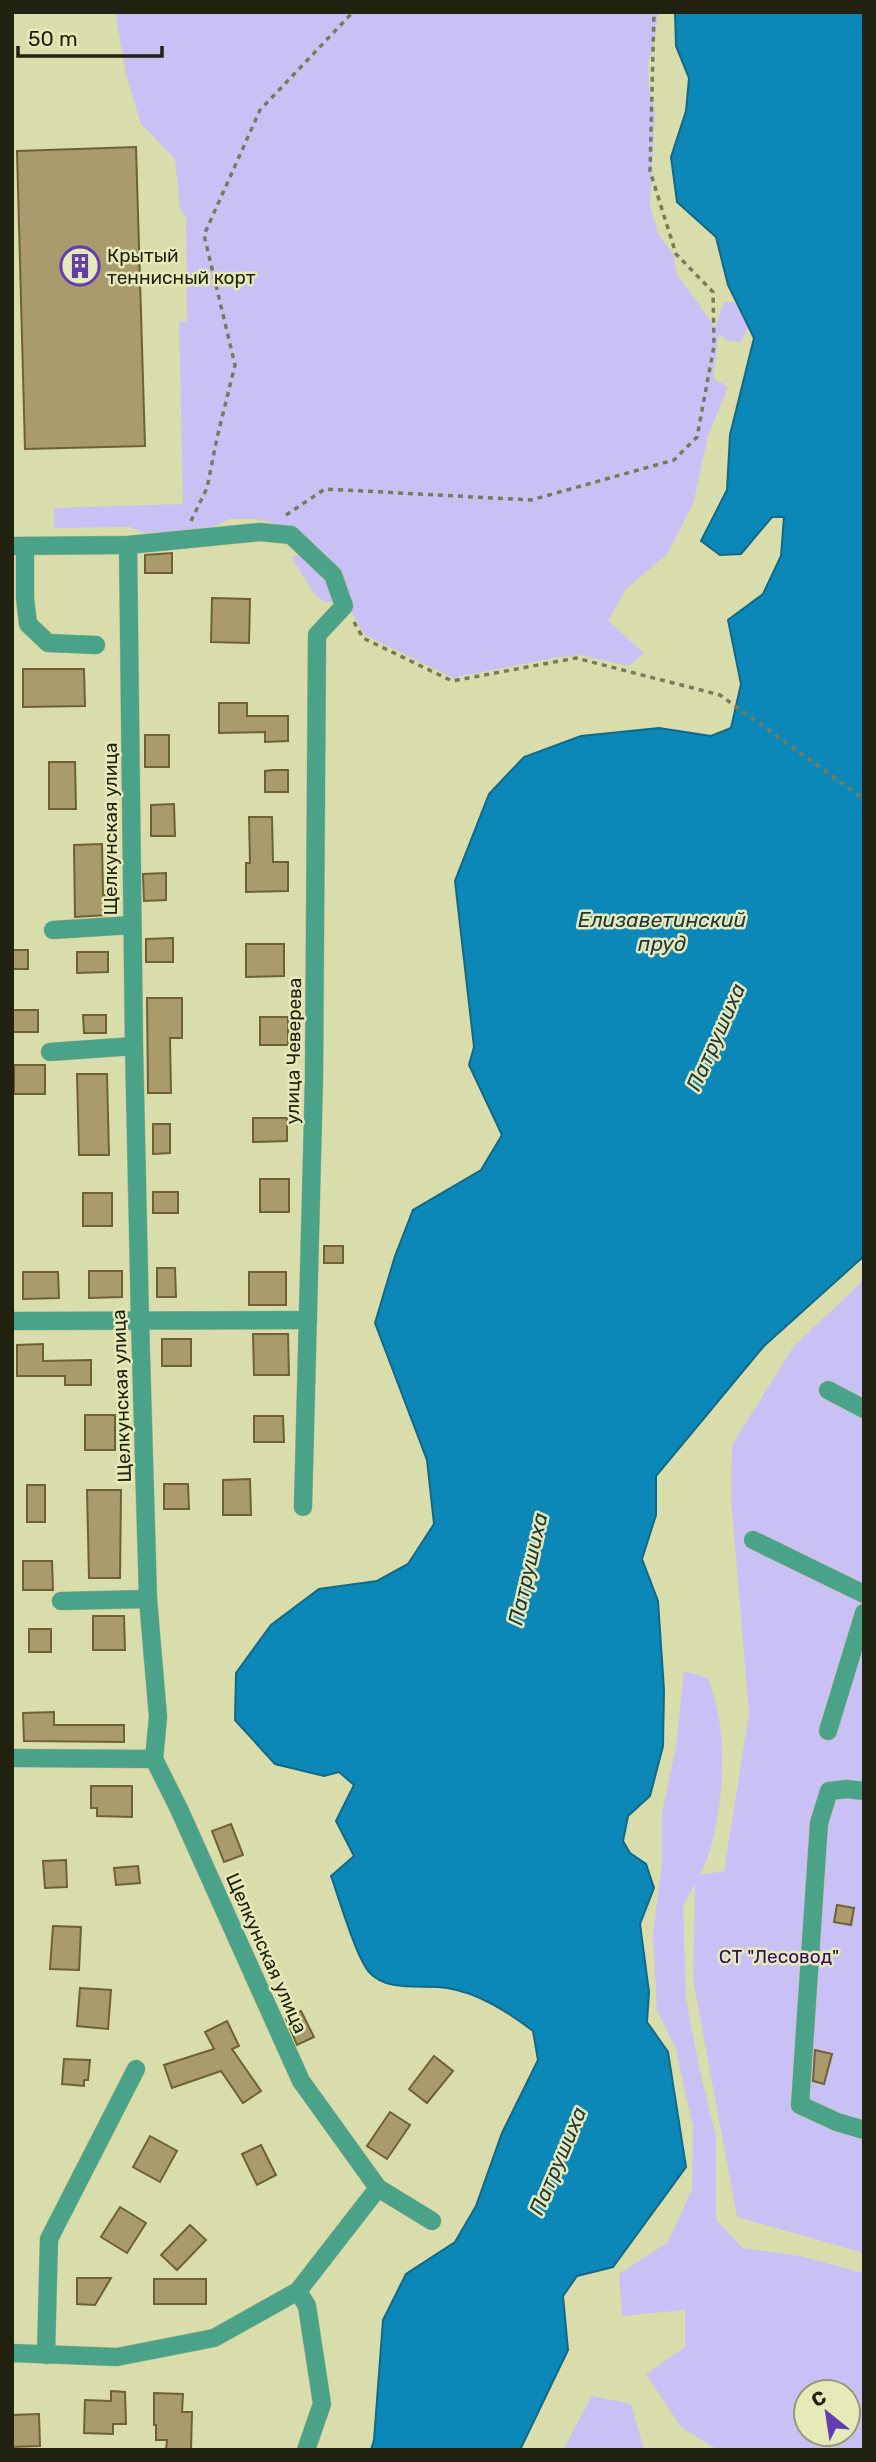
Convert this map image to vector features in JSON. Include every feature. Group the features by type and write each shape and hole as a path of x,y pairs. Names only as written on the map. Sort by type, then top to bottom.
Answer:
{"street":[{"path":"96,645 48,643 28,624 18,546 128,545 260,533 291,535 333,575 344,606"},
{"name":"Щелкунская улица","path":"128,545 140,1320 148,1599 158,1717 154,1759 301,2081 378,2188"},
{"name":"улица Чеверева","path":"303,1507 314,1078 317,635 344,606"},
{"path":"53,930 132,925"},
{"path":"50,1052 134,1046"},
{"path":"12,1321 307,1320"},
{"path":"828,1390 864,1409"},
{"path":"753,1541 864,1594"},
{"path":"61,1601 148,1599"},
{"path":"828,1731 864,1613"},
{"path":"12,1758 154,1759"},
{"path":"864,1791 829,1791 819,1823 800,2105 837,2122 864,2130"},
{"path":"46,2355 49,2239 136,2069"},
{"path":"12,2353 117,2357 214,2338 298,2291 378,2188 432,2221"},
{"path":"298,2291 307,2306 322,2404 306,2450"}],"path":[{"path":"183,539 208,488 235,365 204,235 260,110 353,12"},
{"path":"260,533 326,489 531,500 674,460 698,437 714,346 713,292 676,254 650,171 654,12"},
{"path":"344,606 363,638 452,681 576,658 720,695 864,799"}],"green space":[{"path":"115,12 658,12 655,39 648,64 649,88 655,113 650,206 658,233 673,254 677,274 715,327 724,302 734,302 748,326 741,342 728,341 719,334 713,378 728,387 708,436 693,504 668,553 625,590 608,621 644,653 629,666 580,655 453,678 365,635 345,601 324,602 314,593 291,557 303,554 297,529 256,519 229,519 209,529 144,533 130,527 54,528 54,508 183,504 179,321 187,322 186,217 180,208 175,159 141,124 126,74"},
{"name":"СТ \"Лесовод\"","path":"864,1280 864,2253 737,2217 693,1979 695,1884 683,1905 686,1999 716,2137 716,2220 743,2248 800,2256 864,2273 864,2450 718,2450 681,2427 646,2374 685,2347 685,2310 622,2316 619,2274 668,2242 692,2189 693,2127 675,2046 657,2011 653,1933 662,1863 662,1813 676,1746 684,1671 708,1678 718,1715 722,1757 720,1799 713,1841 700,1875 724,1871 749,1714 731,1499 732,1445 794,1346"},
{"path":"592,2396 631,2404 644,2450 563,2450"}],"water":[{"name":"Елизаветинский пруд","path":"675,12 864,12 864,1256 764,1346 656,1476 656,1515 642,1559 658,1601 664,1690 663,1746 650,1796 628,1816 623,1841 630,1853 646,1864 654,1888 640,1924 649,1992 647,2022 668,2052 686,2167 613,2267 577,2276 563,2296 568,2350 520,2450 371,2450 383,2320 406,2274 455,2242 476,2206 502,2133 538,2060 533,2031 503,2010 470,1994 447,1988 395,1985 377,1979 369,1972 353,1941 331,1876 354,1856 336,1821 354,1785 339,1772 324,1776 275,1764 235,1720 236,1673 271,1625 319,1589 377,1581 408,1564 434,1524 427,1460 375,1323 395,1256 413,1210 481,1170 502,1135 469,1065 474,1047 455,881 489,794 524,757 581,736 659,728 711,736 731,728 741,684 728,620 763,594 781,556 784,517 772,517 741,554 720,555 701,541 727,490 730,435 754,338 728,285 716,237 677,202 671,157 686,111 689,78 676,46"}],"building":[{"name":"Крытый теннисный корт","path":"136,147 145,446 25,449 17,151"},
{"path":"172,553 172,573 145,573 145,555"},
{"path":"212,598 250,599 249,643 211,642"},
{"path":"23,669 84,669 85,706 23,707"},
{"path":"219,703 247,703 247,716 288,716 288,741 265,742 265,732 219,733"},
{"path":"145,735 169,735 169,767 145,767"},
{"path":"49,762 75,762 76,809 49,809"},
{"path":"288,770 288,792 265,792 265,771"},
{"path":"174,804 175,836 151,836 151,805"},
{"path":"249,817 272,817 273,862 288,862 288,891 246,892 246,863 250,863"},
{"path":"102,844 103,895 107,895 107,915 75,917 74,845"},
{"path":"166,873 166,900 144,901 143,874"},
{"path":"173,938 173,962 146,962 146,939"},
{"path":"246,944 284,944 284,976 246,977"},
{"path":"12,950 28,950 28,969 12,969"},
{"path":"77,952 108,952 108,972 77,973"},
{"path":"147,998 182,998 182,1038 170,1038 171,1093 148,1093"},
{"path":"12,1010 38,1010 38,1032 12,1032"},
{"path":"83,1015 106,1015 106,1033 84,1033"},
{"path":"260,1017 288,1017 288,1045 260,1045"},
{"path":"14,1065 45,1065 45,1094 14,1094"},
{"path":"77,1074 107,1074 109,1155 79,1155"},
{"path":"253,1118 287,1118 287,1141 253,1142"},
{"path":"153,1124 170,1124 170,1153 153,1154"},
{"path":"260,1179 289,1179 289,1212 260,1212"},
{"path":"153,1192 178,1192 178,1213 153,1213"},
{"path":"83,1193 112,1193 112,1226 83,1226"},
{"path":"324,1246 343,1246 343,1263 324,1263"},
{"path":"157,1268 175,1268 176,1297 157,1297"},
{"path":"89,1271 122,1271 122,1297 89,1298"},
{"path":"23,1272 58,1272 59,1298 23,1299"},
{"path":"249,1272 286,1272 286,1305 249,1305"},
{"path":"253,1334 288,1334 289,1375 254,1375"},
{"path":"162,1339 191,1339 191,1366 162,1366"},
{"path":"43,1344 43,1361 91,1360 91,1385 65,1385 65,1376 17,1376 17,1345"},
{"path":"85,1415 115,1415 115,1450 85,1450"},
{"path":"254,1416 283,1416 284,1442 254,1442"},
{"path":"250,1479 251,1515 223,1515 223,1480"},
{"path":"164,1484 188,1484 189,1509 164,1509"},
{"path":"27,1485 45,1485 45,1522 27,1522"},
{"path":"87,1490 121,1490 120,1578 89,1578"},
{"path":"23,1561 52,1561 53,1590 23,1590"},
{"path":"93,1616 124,1616 125,1650 93,1650"},
{"path":"29,1629 51,1629 51,1652 29,1652"},
{"path":"54,1712 54,1725 124,1725 124,1742 24,1741 23,1713"},
{"path":"91,1786 132,1786 132,1817 97,1816 97,1808 91,1808"},
{"path":"231,1824 243,1855 224,1862 212,1831"},
{"path":"66,1860 67,1887 45,1888 43,1861"},
{"path":"138,1866 140,1883 116,1885 114,1868"},
{"path":"837,1905 854,1908 851,1925 834,1922"},
{"path":"53,1926 81,1927 79,1970 50,1969"},
{"path":"80,1988 111,1990 108,2029 77,2026"},
{"path":"301,2011 314,2037 297,2045 286,2019"},
{"path":"227,2021 239,2046 232,2049 261,2091 243,2103 221,2071 172,2088 164,2065 214,2049 205,2032"},
{"path":"815,2050 832,2054 824,2084 813,2081"},
{"path":"434,2056 453,2071 427,2103 409,2089"},
{"path":"64,2059 90,2060 88,2080 84,2080 84,2086 62,2084"},
{"path":"390,2112 410,2125 387,2159 367,2146"},
{"path":"150,2136 177,2151 160,2182 133,2167"},
{"path":"261,2145 276,2175 257,2185 242,2154"},
{"path":"120,2207 146,2223 127,2253 101,2237"},
{"path":"190,2225 206,2240 177,2270 161,2255"},
{"path":"77,2278 111,2278 95,2305 77,2304"},
{"path":"154,2279 206,2279 206,2304 154,2304"},
{"path":"111,2391 125,2392 126,2424 113,2424 113,2434 84,2433 85,2400 111,2401"},
{"path":"154,2393 183,2394 182,2412 192,2412 191,2450 166,2450 167,2440 156,2440"},
{"path":"39,2414 40,2446 12,2447 12,2415"}],"place":[{"name":"Крытый теннисный корт","path":"80,266"}],"water label":[{"name":"Патрушиха","path":"716,1037"},
{"name":"Патрушиха","path":"528,1569"},
{"name":"Патрушиха","path":"558,2161"}]}
